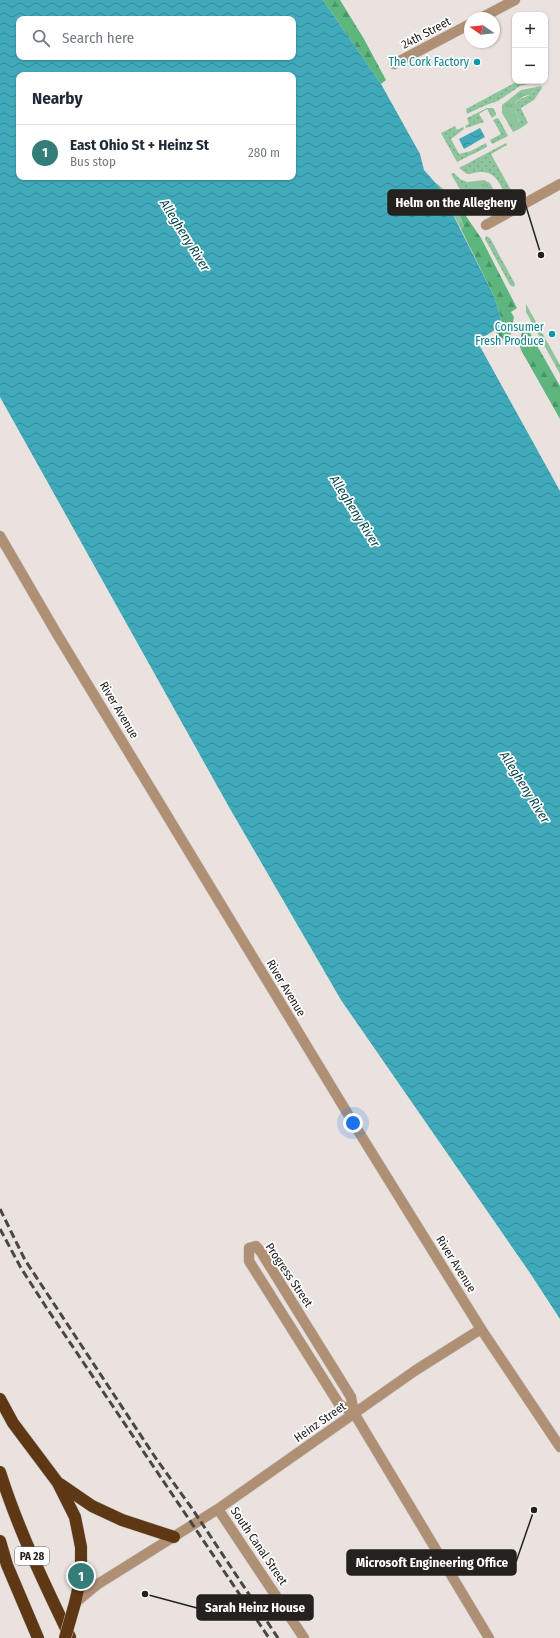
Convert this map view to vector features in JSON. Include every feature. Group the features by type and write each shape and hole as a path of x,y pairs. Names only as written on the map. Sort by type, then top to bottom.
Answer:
{"highway":[{"path":"0,1400 13,1423 58,1483 75,1517 81,1547 81,1576 75,1603 64,1638"},
{"name":"PA 28","path":"0,1472 6,1492 41,1577 71,1638"},
{"path":"58,1483 92,1506 122,1520 174,1537"},
{"name":"PA 28","path":"0,1541 7,1564 38,1638"}],"street":[{"path":"492,12 515,0"},
{"name":"24th Street","path":"394,64 464,27"},
{"path":"486,225 560,184"},
{"name":"River Avenue","path":"0,536 57,634 275,996 481,1329 560,1447"},
{"name":"Progress Street","path":"354,1413 339,1404 335,1398 249,1262 249,1248 256,1246 262,1252 351,1398 354,1413 489,1638"},
{"name":"Heinz Street","path":"75,1603 98,1584 218,1509 416,1370 481,1329"},
{"name":"South Canal Street","path":"218,1509 304,1638"}],"green space":[{"path":"323,0 340,0 364,39 386,80 381,84"},
{"path":"512,84 528,84 520,86 498,101 467,114 466,109"},
{"path":"541,86 542,88 534,100 521,108 528,123 521,128 518,125 519,117 514,109 515,104 520,99 530,95 536,87"},
{"path":"536,87 530,95 524,96 516,102 515,111 519,117 518,121 521,128 513,132 502,113 502,105 521,90"},
{"path":"487,108 493,108 496,115 492,118 487,109 479,114 484,122 466,128 465,126 469,124 467,118"},
{"path":"497,118 508,136 492,144 490,140 501,134 493,120"},
{"path":"455,126 457,130 463,127 464,129 451,139 459,154 471,151 486,143 487,147 457,162 441,133"},
{"path":"506,143 507,145 491,154 512,192 506,196 494,176 485,172 467,174 459,168"},
{"path":"454,173 460,179 467,182 468,186 479,202 479,211 475,215 451,174"},
{"path":"484,180 490,183 497,197 489,201 485,209 477,213 480,207 468,187 467,182"},
{"path":"436,183 451,195 464,226 461,229"},
{"path":"457,203 481,238 517,308 511,312 514,317 510,336 501,340 499,339 495,330 503,325 494,296 461,229 464,226 455,204"},
{"path":"486,236 490,238 515,284 514,287 510,285 485,239"},
{"path":"526,304 560,365 560,374 526,312"},
{"path":"524,326 526,326 560,386 560,419 521,350 519,343"}],"water":[{"name":"Allegheny River","path":"0,0 323,0 381,84 420,154 424,170 439,187 494,296 503,325 477,341 560,491 560,1319 530,1273 341,1000 229,807 0,397"},
{"path":"480,128 485,137 464,149 459,139"}],"railway":[{"path":"0,1209 25,1260 157,1460 191,1507 278,1638"},
{"path":"0,1229 21,1268 46,1307 269,1638"}],"place":[{"name":"The Cork Factory","path":"477,62"},
{"name":"Helm on the Allegheny","path":"541,255"},
{"name":"Consumer Fresh Produce","path":"552,334"},
{"name":"Microsoft Engineering Office","path":"534,1510"},
{"name":"East Ohio St + Heinz St","path":"81,1576"},
{"name":"Sarah Heinz House","path":"145,1594"}]}
